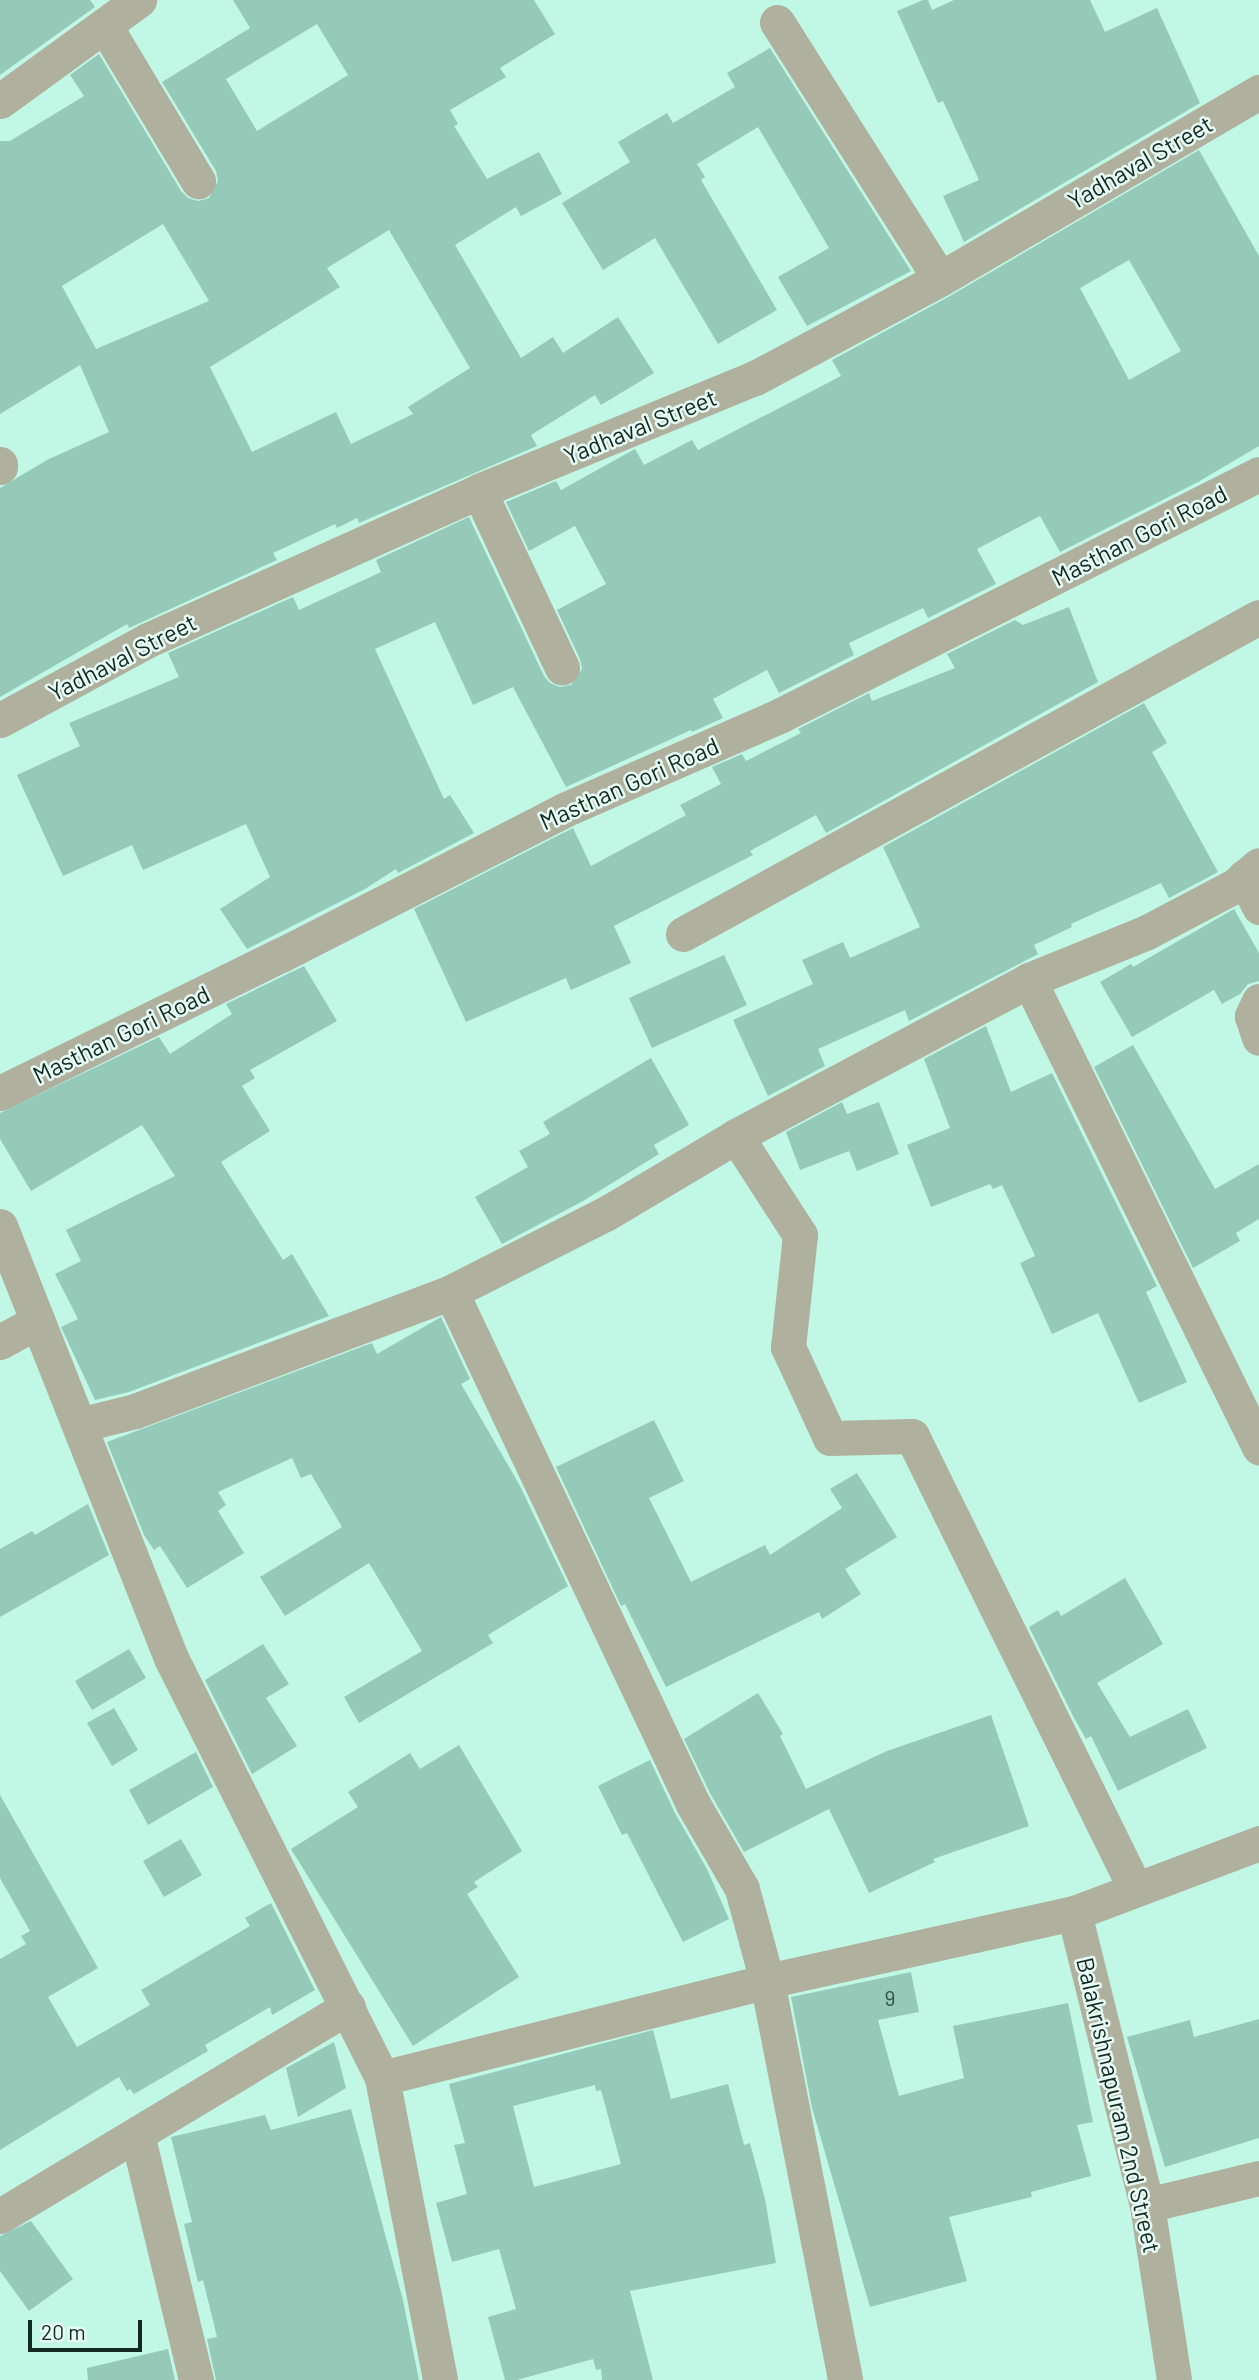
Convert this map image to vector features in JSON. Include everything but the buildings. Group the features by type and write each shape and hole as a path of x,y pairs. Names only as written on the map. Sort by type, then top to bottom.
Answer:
{"street":[{"path":"0,102 139,0"},
{"path":"777,22 940,279"},
{"path":"105,26 198,181"},
{"name":"Yadhaval Street","path":"0,720 148,640 480,491 755,379 940,279 1259,92"},
{"name":"Masthan Gori Road","path":"0,1093 281,955 564,810 781,715 1258,476"},
{"path":"480,491 562,667"},
{"path":"683,934 1259,617"},
{"path":"79,1425 135,1411 451,1292 607,1213 736,1136 1029,980 1147,932 1236,885 1254,883"},
{"path":"1029,980 1259,1447"},
{"path":"1259,1001 1252,1016 1259,1038"},
{"path":"736,1136 800,1235 788,1347 830,1438 912,1436 1135,1888"},
{"path":"0,1226 171,1658 382,2078 440,2380"},
{"path":"451,1292 693,1804 742,1889 767,1982 845,2380"},
{"path":"0,1342 38,1321"},
{"path":"382,2078 767,1982 1074,1913 1259,1843"},
{"name":"Balakrishnapuram 2nd Street","path":"1074,1913 1147,2205 1174,2380"},
{"path":"0,2216 348,2007"},
{"path":"137,2134 196,2380"},
{"path":"1147,2205 1259,2178"}]}
